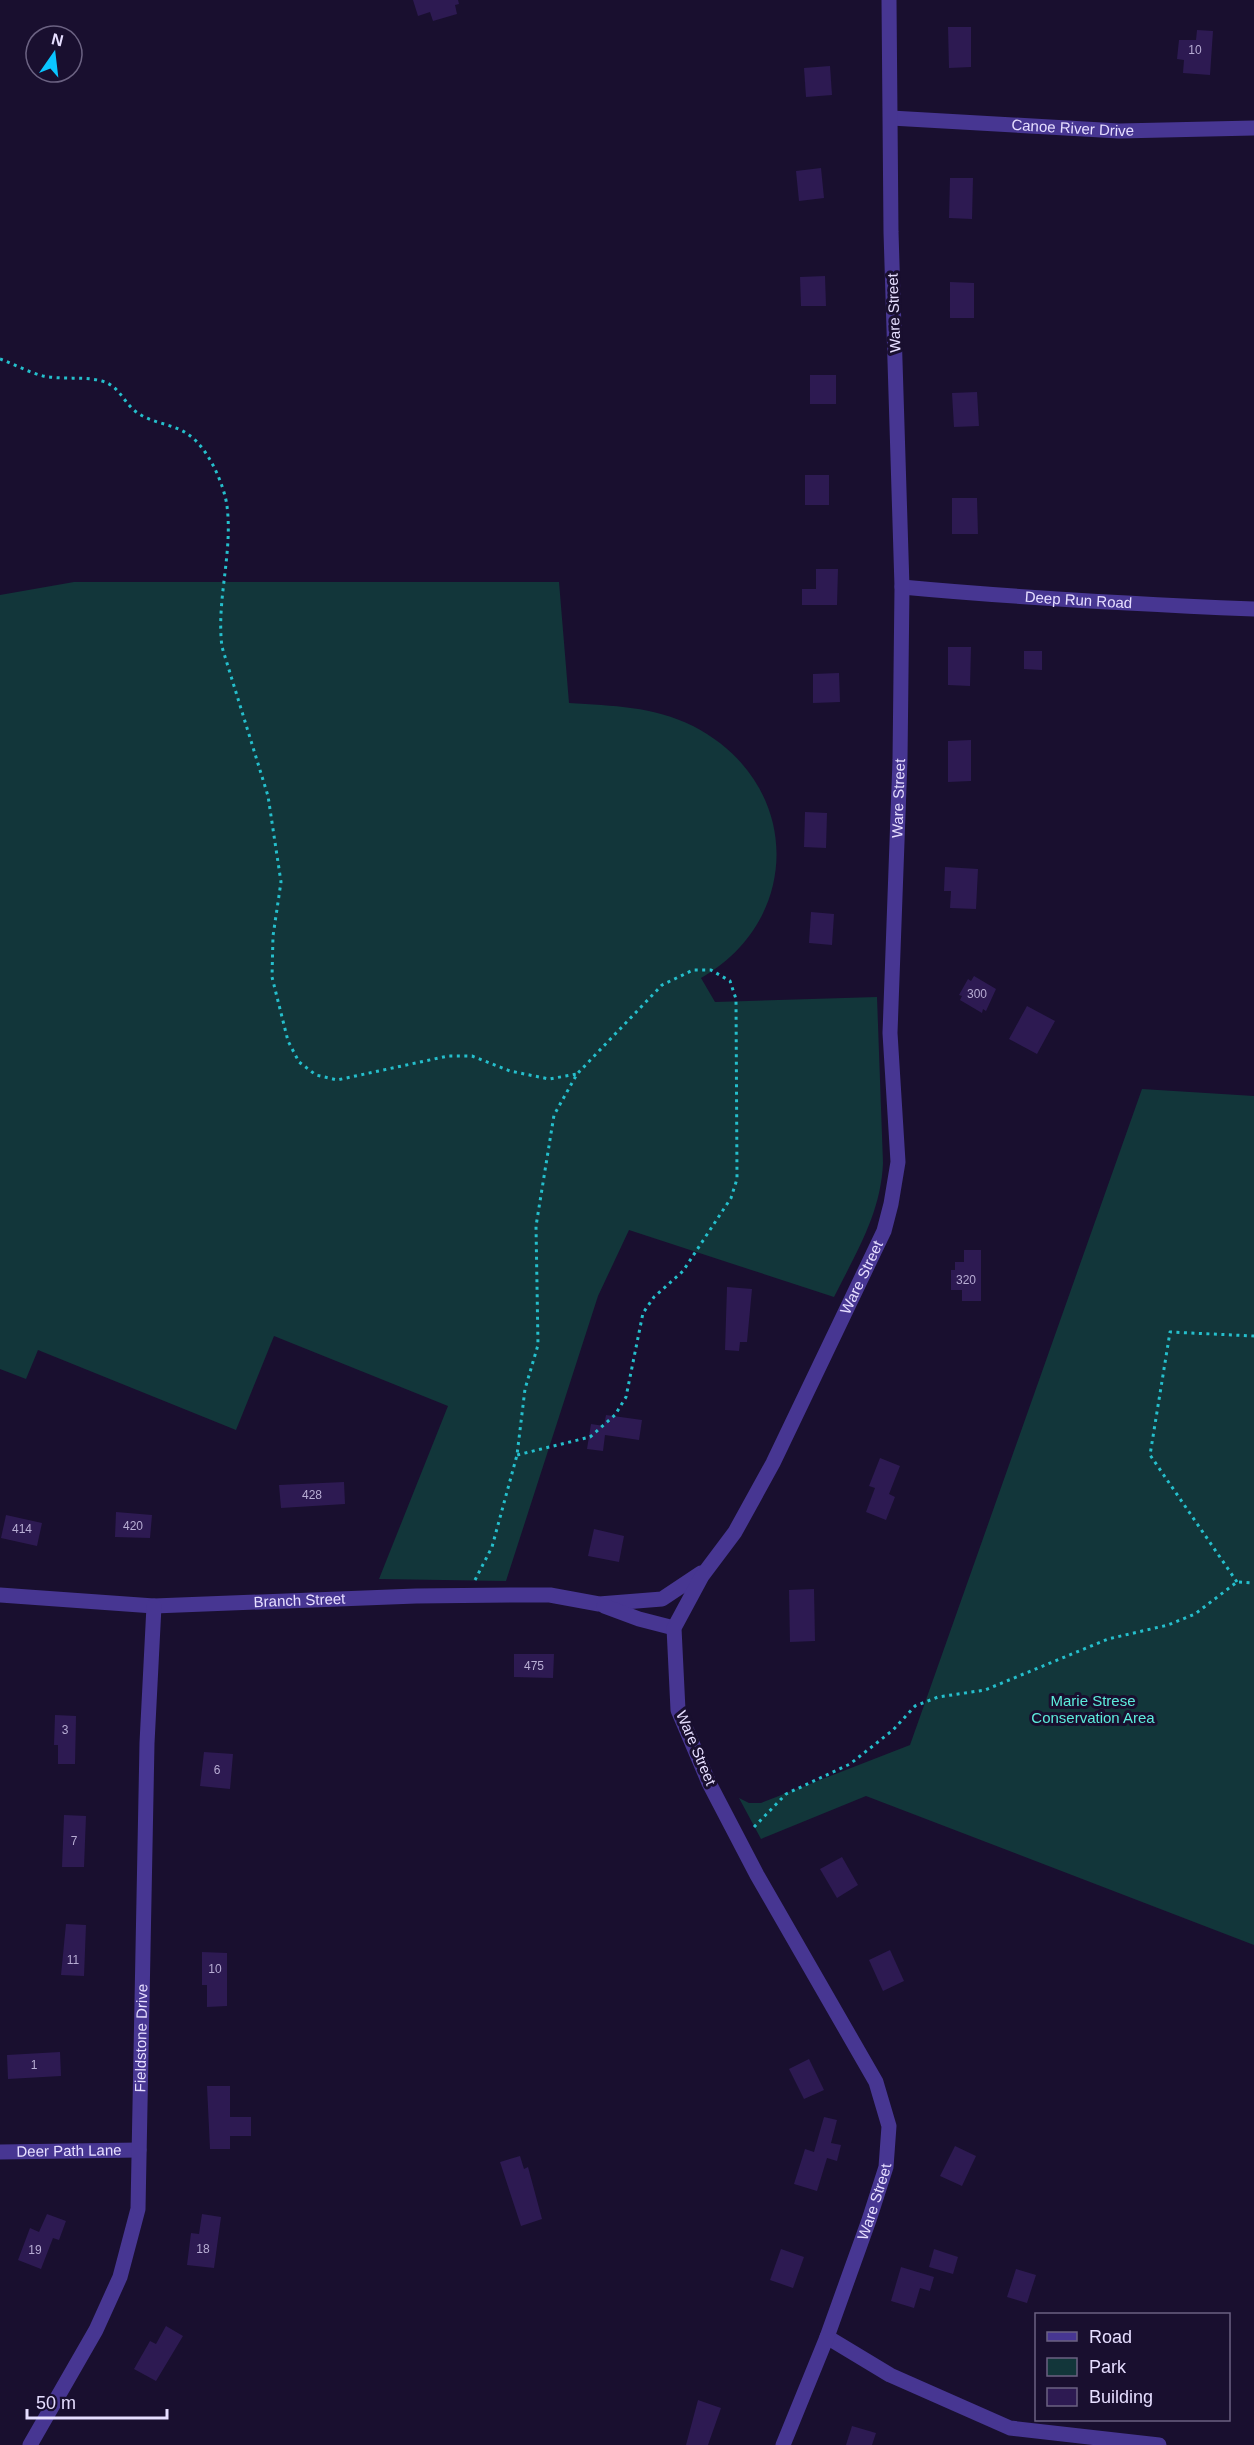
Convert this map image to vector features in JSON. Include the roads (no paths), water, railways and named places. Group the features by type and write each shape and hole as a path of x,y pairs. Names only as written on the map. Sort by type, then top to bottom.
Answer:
{"street":[{"name":"Ware Street","path":"783,2445 827,2337 886,2167 889,2126 876,2082 758,1875 709,1783 678,1710 674,1628 707,1569 735,1532 773,1463 879,1240 891,1204 898,1162 890,1033 900,772 902,587 891,231 889,0"},
{"name":"Canoe River Drive","path":"891,118 1119,131 1254,128"},
{"name":"Deep Run Road","path":"902,587 1034,600 1133,602 1254,609"},
{"name":"Branch Street","path":"599,1604 662,1599 707,1569"},
{"name":"Branch Street","path":"0,1595 154,1606 467,1595 550,1595 599,1604 639,1619 674,1628"},
{"name":"Fieldstone Drive","path":"30,2445 96,2330 120,2277 138,2209 147,1743 154,1606"},
{"name":"Deer Path Lane","path":"0,2152 138,2150"},
{"path":"827,2337 890,2375 1010,2428 1159,2445"}],"park label":[{"name":"Marie Strese Conservation Area","path":"1093,1710"}]}
